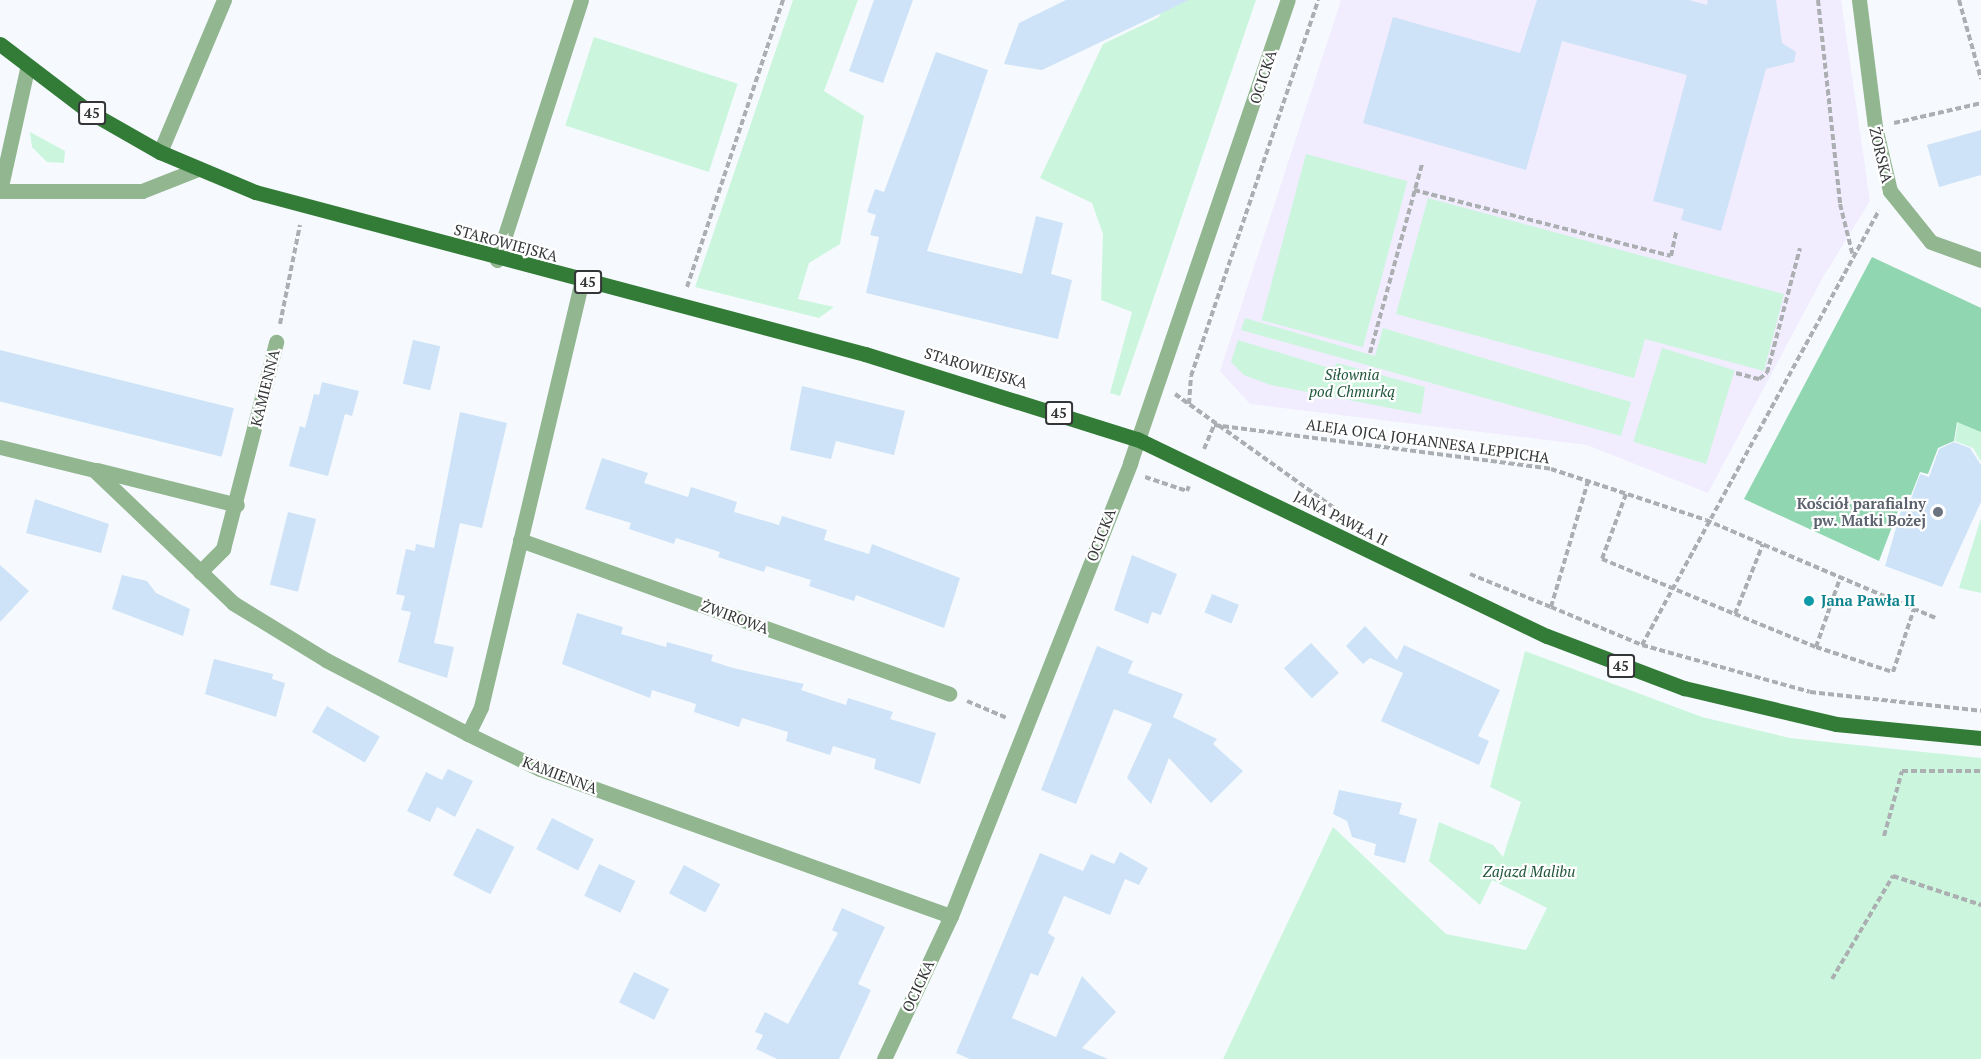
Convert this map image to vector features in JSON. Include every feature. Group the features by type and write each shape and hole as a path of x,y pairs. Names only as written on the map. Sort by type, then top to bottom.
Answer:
{"main road":[{"name":"STAROWIEJSKA","path":"0,44 27,69 160,152 198,169 303,207 980,387 1137,439"},
{"name":"JANA PAWŁA II","path":"1137,439 1407,571 1635,672 1781,714 1899,733 1981,738"}],"street":[{"path":"160,152 224,0"},
{"path":"497,260 581,0"},
{"name":"OCICKA","path":"884,1059 951,916 1137,439 1159,381 1288,0"},
{"name":"ŻORSKA","path":"1859,0 1875,127 1890,192 1931,242 1981,260"},
{"path":"27,69 0,191 142,191 198,169"},
{"path":"468,734 481,707 582,281"},
{"name":"KAMIENNA","path":"200,572 223,549 237,505 276,342"},
{"path":"0,447 237,505"},
{"name":"KAMIENNA","path":"94,470 233,603 326,660 468,734 540,770 951,916"},
{"name":"ŻWIROWA","path":"520,540 949,694"}],"path":[{"path":"682,307 783,0"},
{"path":"1189,405 1191,376 1318,0"},
{"path":"1818,0 1840,204 1853,256"},
{"path":"1959,0 1981,80"},
{"path":"1875,127 1981,103"},
{"path":"1370,353 1422,164"},
{"path":"1414,190 1671,256 1676,232"},
{"path":"1642,645 1670,587 1890,192"},
{"path":"276,342 303,207"},
{"path":"1736,373 1759,379 1767,373 1800,248"},
{"path":"1159,381 1214,425 1348,517"},
{"name":"ALEJA OJCA JOHANNESA LEPPICHA","path":"1214,425 1551,469 1707,520 1936,618"},
{"path":"1551,607 1588,481"},
{"path":"1626,494 1602,559 1816,647 1893,672 1914,609"},
{"path":"1735,614 1763,544"},
{"path":"1464,571 1642,645 1810,692 1981,711"},
{"path":"1816,647 1840,578"},
{"path":"949,694 1027,726"},
{"path":"1884,836 1902,771 1981,771"},
{"path":"1832,980 1893,876 1981,905"}],"shaded area":[{"path":"1341,0 1841,0 1870,201 1822,279 1708,493 1587,445 1250,404 1220,371"}],"green space":[{"path":"793,0 858,0 824,91 864,116 840,244 809,263 798,299 834,307 819,318 695,287"},
{"path":"1166,0 1256,0 1120,396 1110,393 1132,312 1101,300 1103,234 1092,203 1040,178 1103,44 1159,17"},
{"path":"594,37 738,84 709,172 565,125"},
{"path":"30,132 65,151 64,163 47,162 32,147"},
{"path":"1306,154 1407,181 1363,347 1261,320"},
{"path":"1428,198 1784,294 1764,371 1645,339 1634,378 1396,314"},
{"path":"1872,257 1981,308 1981,432 1957,422 1954,441 1938,448 1928,474 1920,472 1911,495 1904,495 1879,561 1744,499"},
{"path":"1245,318 1375,356 1383,328 1631,402 1621,436 1241,330"},
{"name":"Siłownia pod Chmurką","path":"1238,340 1333,369 1337,363 1425,387 1421,414 1271,385 1244,375 1231,362"},
{"path":"1662,348 1735,370 1706,464 1633,442"},
{"path":"1958,421 1981,432 1981,462 1973,448 1955,441"},
{"path":"1981,518 1981,593 1959,588"},
{"name":"Zajazd Malibu","path":"1525,651 1702,717 1790,738 1981,758 1981,1059 1223,1059 1333,827 1446,934 1526,950 1547,908 1492,880 1480,905 1429,861 1439,822 1493,845 1503,857 1521,802 1490,787"}],"building":[{"path":"874,0 913,0 883,83 849,71"},
{"path":"1066,0 1189,0 1042,70 1004,64 1019,23"},
{"path":"1537,0 1689,0 1707,5 1708,0 1776,0 1782,43 1796,52 1794,62 1766,69 1721,231 1681,220 1684,209 1653,201 1687,75 1562,41 1526,170 1363,123 1393,17 1520,53"},
{"path":"936,52 988,70 927,251 1022,274 1036,216 1063,223 1051,274 1072,280 1058,339 866,293 879,237 870,235 876,215 867,212 875,189 884,192"},
{"path":"1981,130 1981,175 1939,187 1927,145"},
{"path":"413,340 440,346 430,390 403,384"},
{"path":"0,350 234,408 222,457 0,402"},
{"path":"322,382 359,391 352,416 345,414 328,476 289,466 300,426 305,428 314,394 319,395"},
{"path":"802,386 905,411 894,455 836,441 831,459 790,450"},
{"path":"460,412 507,423 482,528 460,523 434,643 454,647 447,678 398,662 411,612 401,610 405,596 396,594 406,549 415,551 416,544 434,548"},
{"name":"Kościół parafialny pw. Matki Bożej","path":"1954,442 1970,448 1981,465 1981,502 1942,587 1885,566 1905,497 1911,499 1920,474 1929,477 1939,449"},
{"path":"602,458 648,473 644,483 688,497 691,487 737,502 734,512 779,525 782,516 827,530 824,540 869,554 872,544 960,578 944,628 856,595 854,601 809,586 811,580 766,566 764,572 718,557 720,552 676,538 674,544 629,529 631,523 585,509"},
{"path":"35,499 109,524 101,553 26,533"},
{"path":"288,512 316,519 298,592 270,585"},
{"path":"1132,555 1177,574 1161,615 1152,612 1148,624 1114,610"},
{"path":"0,565 29,591 0,622"},
{"path":"122,575 147,581 156,593 190,609 183,636 112,609"},
{"path":"1212,594 1239,605 1231,623 1205,613"},
{"path":"577,613 623,627 621,634 666,647 667,642 713,655 711,661 733,668 804,684 801,690 846,705 848,698 893,712 890,719 936,733 920,784 874,769 876,759 833,746 830,755 786,741 788,732 742,718 739,727 694,712 696,704 652,690 650,698 562,664"},
{"path":"1365,626 1397,660 1404,645 1500,690 1478,736 1489,741 1479,765 1381,721 1403,673 1370,658 1363,664 1346,646"},
{"path":"1311,643 1339,673 1312,698 1284,668"},
{"path":"1097,646 1133,661 1128,673 1183,694 1173,717 1217,739 1213,744 1243,771 1211,803 1169,758 1151,804 1127,778 1152,724 1114,709 1076,804 1041,790"},
{"path":"214,659 273,674 272,679 285,683 276,717 205,694"},
{"path":"327,706 380,736 365,762 312,732"},
{"path":"448,769 473,781 455,817 437,807 430,822 407,811 426,772 442,780"},
{"path":"1339,790 1402,803 1399,814 1417,819 1405,863 1374,855 1376,844 1352,837 1347,821 1333,814"},
{"path":"552,818 594,839 578,871 536,849"},
{"path":"477,828 514,847 490,894 453,875"},
{"path":"1120,852 1148,868 1139,885 1125,879 1110,915 1064,896 1048,933 1055,938 1038,976 1031,973 1012,1018 1056,1037 1082,976 1116,1012 1082,1048 1108,1059 970,1059 956,1053 1040,853 1083,871 1091,854 1114,864"},
{"path":"599,864 635,881 620,913 584,896"},
{"path":"684,865 720,884 705,913 669,893"},
{"path":"842,908 885,927 858,984 871,990 839,1059 777,1059 756,1049 763,1035 755,1032 765,1012 788,1024 838,933 832,930"},
{"path":"634,972 669,989 654,1020 619,1003"}],"place":[{"name":"Kościół parafialny pw. Matki Bożej","path":"1938,512"},
{"name":"Jana Pawła II","path":"1809,601"}]}
